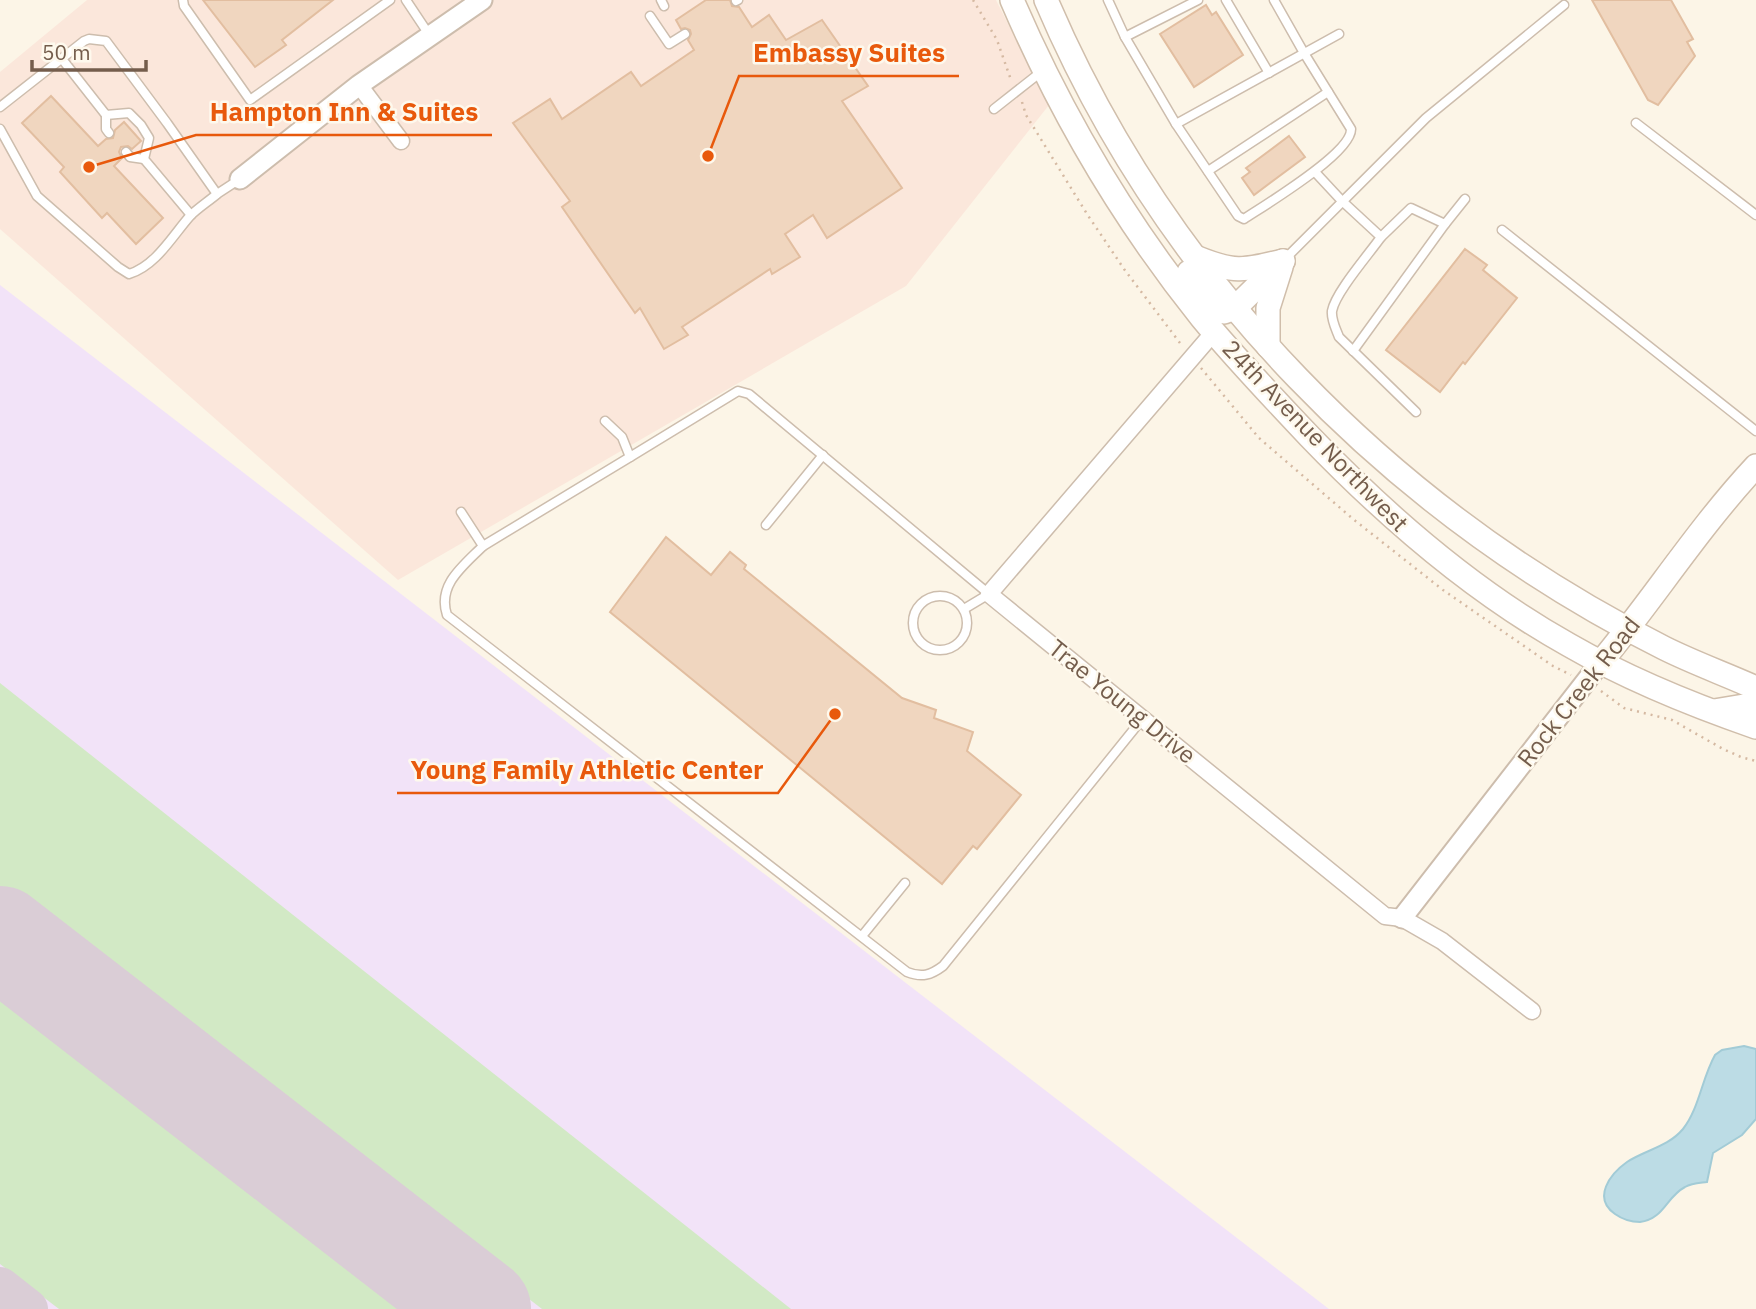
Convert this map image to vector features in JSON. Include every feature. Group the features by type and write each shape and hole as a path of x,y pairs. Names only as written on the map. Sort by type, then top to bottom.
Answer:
{"main road":[{"name":"24th Avenue Northwest","path":"1012,0 1044,71 1080,138 1142,238 1214,332 1337,465 1422,543 1513,610 1568,645 1711,712 1756,727"},
{"name":"24th Avenue Northwest","path":"1046,0 1104,116 1143,182 1195,257 1235,308 1322,404 1415,487 1538,576 1666,649 1756,688"},
{"path":"1080,138 1126,186 1217,310 1224,312 1235,308 1283,261"},
{"path":"1195,257 1236,270 1283,261"},
{"path":"1268,346 1270,295 1283,261"},
{"path":"1214,332 1228,332 1240,339 1339,442 1415,487"},
{"name":"Rock Creek Road","path":"1601,662 1629,629 1699,533 1756,466"},
{"path":"1711,712 1744,706 1756,707"}],"street":[{"path":"240,179 359,85 482,0"},
{"path":"359,85 401,141"},
{"path":"989,594 1214,332"},
{"name":"Trae Young Drive","path":"989,594 1385,916 1402,918 1442,941 1532,1011"},
{"name":"Rock Creek Road","path":"1402,918 1601,662"}],"lane":[{"path":"183,0 184,6 250,100 390,0"},
{"path":"407,0 430,36"},
{"path":"1108,0 1125,37 1176,124 1238,216 1244,219 1315,172 1352,133 1274,0"},
{"path":"1125,37 1198,0"},
{"path":"1226,0 1269,73"},
{"path":"1283,261 1341,200 1426,118 1564,5"},
{"path":"650,16 669,44 685,34"},
{"path":"1176,124 1339,34"},
{"path":"0,107 84,41 106,41 217,194"},
{"path":"62,59 106,115 106,129 109,133"},
{"path":"994,109 1044,71"},
{"path":"1208,171 1328,92"},
{"path":"106,115 129,113 142,125 149,138 144,159"},
{"path":"1636,123 1756,215"},
{"path":"0,129 37,196 129,274 154,258 176,236 191,215 240,179"},
{"path":"126,152 130,156 144,159 191,215"},
{"path":"1315,172 1381,237"},
{"path":"1353,351 1465,199"},
{"path":"1416,412 1339,337 1332,312 1337,298 1381,237 1411,208 1445,224"},
{"path":"1502,230 1756,431"},
{"path":"964,609 989,594 749,394 738,391 483,546 448,585 442,601 447,615 907,972 917,976 931,975 943,966 1143,718"},
{"path":"605,421 622,436 630,457"},
{"path":"766,524 823,455"},
{"path":"461,512 483,546"},
{"path":"947,596 964,609 967,624 965,632 954,646 937,650 921,643 915,636 912,619 915,610 929,597 947,596"},
{"path":"862,936 905,883"}],"shaded area":[{"path":"87,0 996,0 1049,105 906,286 398,580 0,229 0,72"},
{"path":"0,285 1329,1309 0,1309"}],"green space":[{"path":"0,683 791,1309 542,1309 0,890"},
{"path":"0,978 429,1309 59,1309 0,1264"}],"water":[{"path":"1744,1046 1756,1049 1756,1119 1742,1135 1713,1153 1707,1182 1685,1187 1648,1220 1633,1221 1615,1214 1608,1208 1604,1194 1615,1173 1627,1162 1677,1135 1693,1112 1715,1055 1722,1050"}],"building":[{"path":"203,0 333,0 282,40 286,45 255,67"},
{"path":"706,0 730,0 732,6 739,7 752,27 769,15 786,40 822,20 868,86 842,101 902,188 827,238 813,215 785,234 800,257 772,274 770,269 682,327 688,335 664,349 640,308 635,313 562,207 570,201 513,123 550,99 562,119 631,72 641,86 694,50 688,40 690,30 681,29 676,20"},
{"path":"1592,0 1671,0 1693,39 1687,42 1695,56 1658,105 1648,100"},
{"path":"1206,5 1212,15 1216,12 1243,55 1194,87 1160,34"},
{"path":"51,96 98,146 106,139 113,138 115,130 124,122 141,141 132,149 128,146 121,147 119,152 122,158 114,166 163,218 136,244 107,213 102,218 60,172 64,167 22,123"},
{"path":"1289,136 1305,157 1254,195 1242,178 1250,172 1246,168"},
{"path":"1465,249 1487,265 1483,270 1517,298 1440,392 1386,350"},
{"path":"666,537 711,575 730,552 746,565 744,569 902,698 936,710 934,718 973,732 967,751 1021,795 977,849 973,846 942,884 610,612"}],"taxiway":[{"path":"0,1287 28,1309"}],"runway":[{"path":"0,937 480,1309"}],"place":[{"name":"Embassy Suites","path":"708,156"},
{"name":"Hampton Inn & Suites","path":"89,167"},
{"name":"Young Family Athletic Center","path":"835,714"}]}
